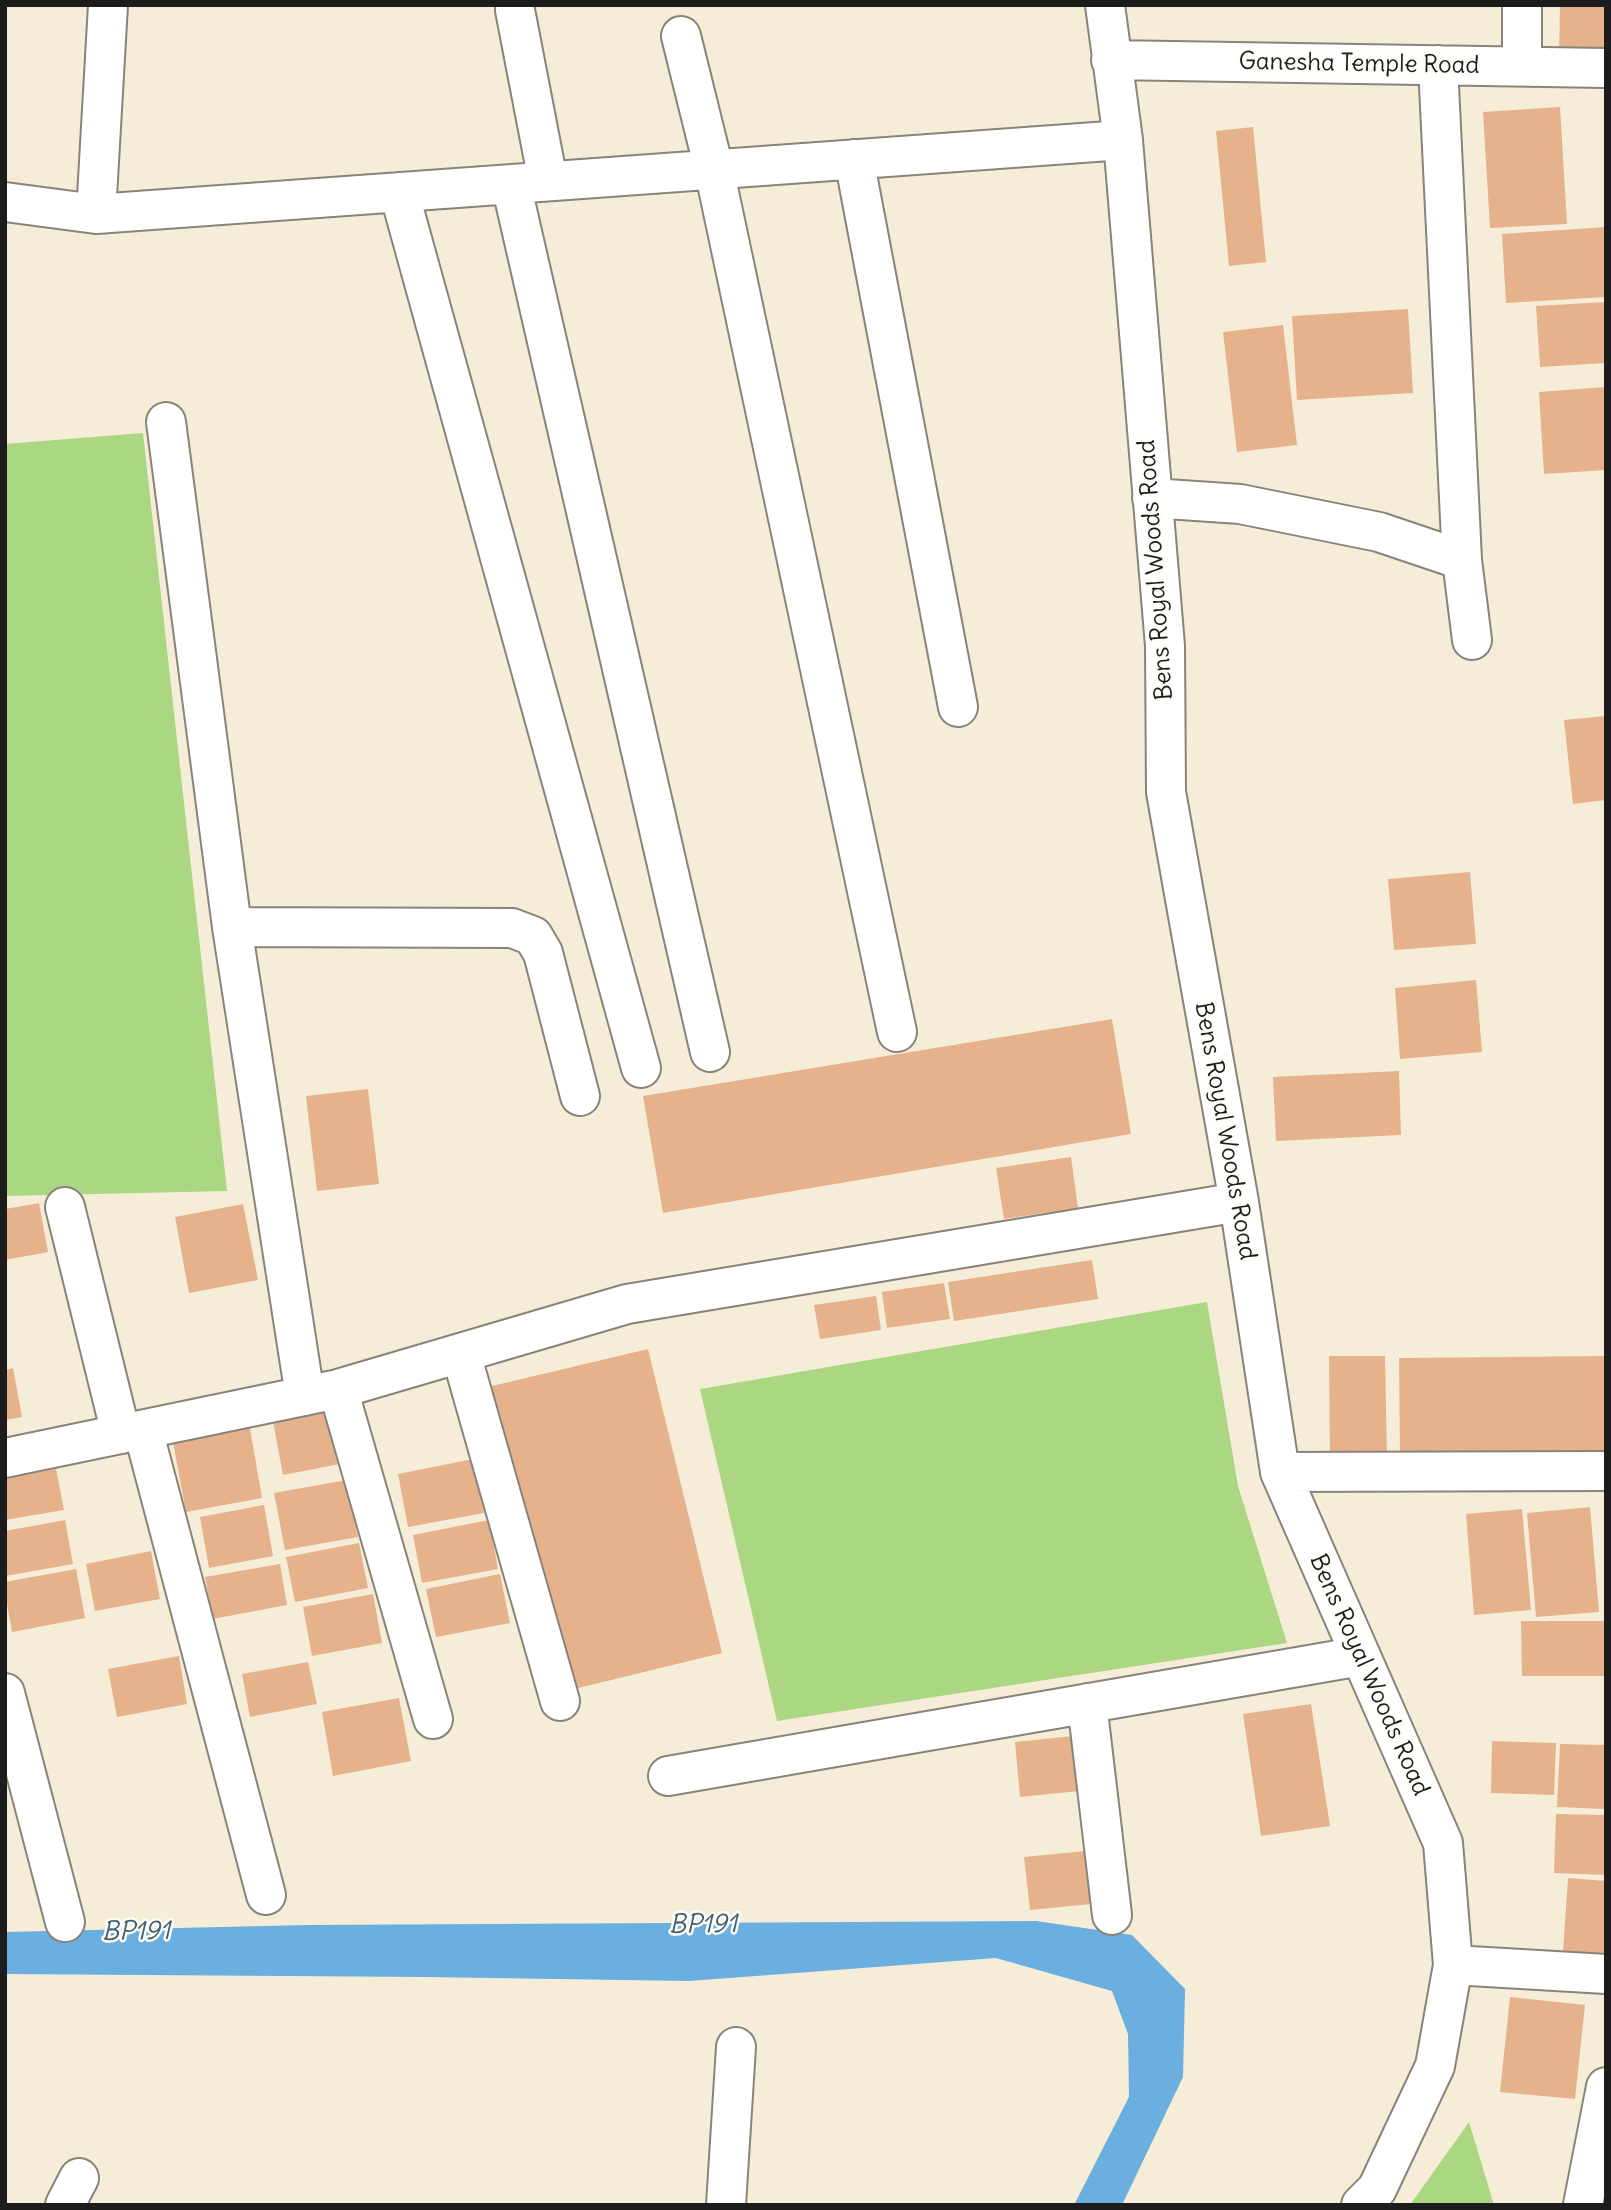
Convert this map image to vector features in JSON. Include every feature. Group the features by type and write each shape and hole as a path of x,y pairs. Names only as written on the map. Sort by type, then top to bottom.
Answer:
{"street":[{"path":"96,214 108,5"},
{"name":"Bens Royal Woods Road","path":"1105,5 1123,140 1165,646 1166,792 1239,1202 1280,1472 1443,1843 1453,1965 1436,2066 1377,2189 1362,2205"},
{"path":"1522,5 1522,66"},
{"path":"514,10 530,182 710,1052"},
{"path":"681,36 714,169 897,1032"},
{"name":"Ganesha Temple Road","path":"1111,60 1606,68"},
{"path":"1438,65 1462,560 1472,640"},
{"path":"5,202 96,214 1123,140"},
{"path":"854,159 958,707"},
{"path":"399,192 641,1069"},
{"path":"166,422 232,928 321,1393 433,1719"},
{"path":"1152,498 1240,504 1379,532 1462,560"},
{"path":"232,928 512,928 533,936 543,953 580,1096"},
{"path":"5,1458 321,1393 627,1304 1239,1202"},
{"path":"65,1207 266,1895"},
{"path":"461,1354 560,1701"},
{"path":"1280,1472 1606,1471"},
{"path":"668,1776 1361,1656"},
{"path":"5,1693 65,1922"},
{"path":"1087,1703 1112,1915"},
{"path":"1453,1965 1606,1975"},
{"path":"726,2205 736,2047"},
{"path":"1583,2205 1606,2087"}],"green space":[{"path":"143,433 227,1191 5,1196 5,444"},
{"path":"1207,1302 1238,1486 1287,1643 777,1721 700,1389"},
{"path":"1469,2122 1494,2205 1410,2205"}],"water":[{"name":"BP191","path":"1036,1921 1132,1935 1185,1989 1183,2077 1122,2205 1074,2205 1129,2097 1128,2034 1112,1991 996,1958 689,1981 5,1974 5,1932 307,1925"}],"building":[{"path":"1560,5 1606,5 1606,59 1559,58"},
{"path":"1560,107 1567,224 1490,228 1483,112"},
{"path":"1253,127 1266,262 1229,266 1216,131"},
{"path":"1606,227 1606,297 1506,303 1502,234"},
{"path":"1606,302 1606,363 1540,367 1536,306"},
{"path":"1408,309 1413,393 1297,400 1292,316"},
{"path":"1283,325 1297,445 1237,452 1223,332"},
{"path":"1606,387 1606,470 1544,474 1539,392"},
{"path":"1606,716 1606,800 1573,804 1564,720"},
{"path":"1470,872 1476,944 1394,950 1388,879"},
{"path":"1476,980 1482,1052 1400,1059 1395,988"},
{"path":"1112,1019 1131,1134 663,1213 643,1096"},
{"path":"1399,1071 1401,1135 1276,1141 1273,1077"},
{"path":"368,1089 379,1184 317,1191 306,1096"},
{"path":"1071,1157 1078,1208 1004,1219 996,1168"},
{"path":"39,1203 48,1252 5,1260 5,1209"},
{"path":"243,1204 258,1280 189,1293 175,1217"},
{"path":"1092,1260 1098,1299 954,1321 948,1282"},
{"path":"944,1283 950,1319 887,1328 882,1292"},
{"path":"876,1296 881,1330 820,1339 814,1305"},
{"path":"648,1349 722,1653 562,1692 488,1387"},
{"path":"1329,1356 1385,1356 1387,1458 1330,1459"},
{"path":"1606,1356 1606,1454 1400,1457 1399,1358"},
{"path":"13,1368 22,1417 5,1420 5,1370"},
{"path":"330,1405 340,1464 283,1475 272,1416"},
{"path":"249,1423 262,1498 186,1512 172,1437"},
{"path":"473,1459 484,1513 408,1527 398,1474"},
{"path":"56,1469 64,1510 5,1520 5,1479"},
{"path":"347,1480 358,1537 285,1550 274,1493"},
{"path":"264,1505 273,1556 209,1568 200,1517"},
{"path":"1590,1507 1599,1612 1536,1617 1527,1513"},
{"path":"1522,1509 1531,1610 1474,1615 1466,1514"},
{"path":"65,1520 73,1564 5,1576 5,1531"},
{"path":"489,1520 498,1569 422,1583 413,1535"},
{"path":"359,1543 368,1588 295,1602 286,1557"},
{"path":"151,1551 160,1599 95,1611 86,1564"},
{"path":"280,1564 287,1605 213,1619 205,1577"},
{"path":"76,1569 85,1618 12,1632 5,1582"},
{"path":"500,1574 510,1623 436,1637 426,1589"},
{"path":"373,1594 382,1643 312,1656 303,1607"},
{"path":"1521,1621 1606,1621 1606,1676 1522,1676"},
{"path":"179,1656 187,1704 117,1717 108,1669"},
{"path":"308,1662 317,1704 250,1717 242,1674"},
{"path":"399,1698 411,1761 333,1776 322,1712"},
{"path":"1311,1704 1330,1826 1261,1836 1243,1714"},
{"path":"1083,1735 1089,1790 1020,1797 1015,1742"},
{"path":"1492,1741 1556,1743 1554,1795 1491,1793"},
{"path":"1560,1744 1606,1745 1606,1809 1557,1807"},
{"path":"1556,1814 1606,1815 1606,1875 1554,1873"},
{"path":"1095,1850 1101,1903 1030,1910 1024,1857"},
{"path":"1568,1878 1606,1881 1606,1954 1563,1951"},
{"path":"1510,1997 1585,2005 1575,2099 1500,2092"}]}
